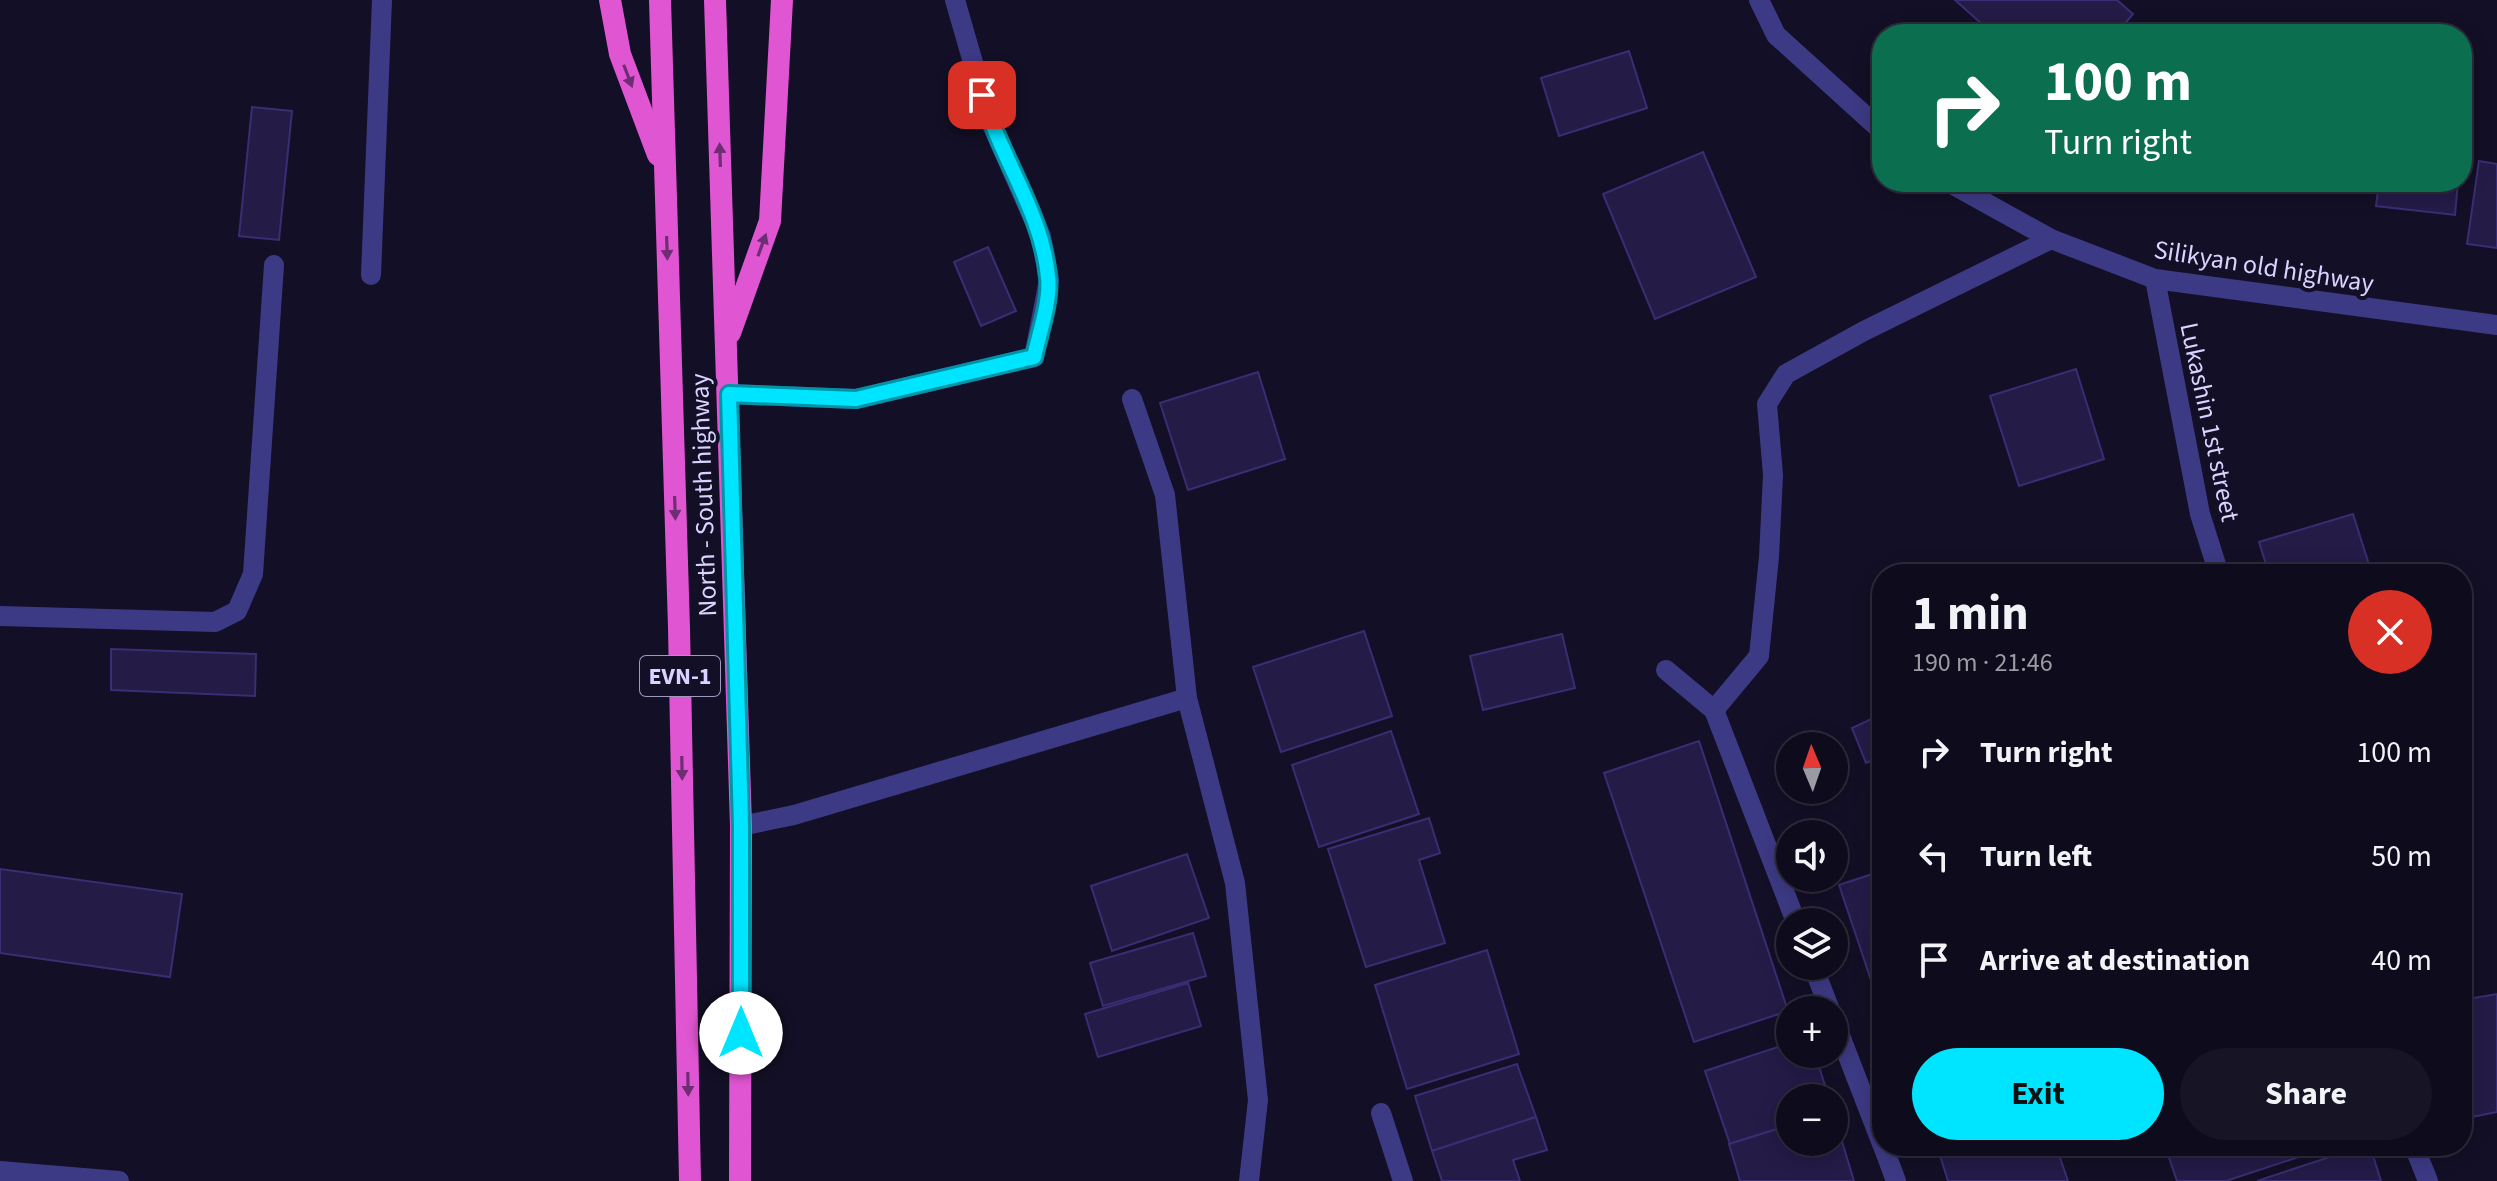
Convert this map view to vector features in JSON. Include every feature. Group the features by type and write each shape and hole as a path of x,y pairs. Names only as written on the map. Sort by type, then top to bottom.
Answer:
{"highway":[{"path":"610,0 620,54 664,170"},
{"name":"North - South highway","path":"660,0 679,628 690,1181"},
{"name":"North - South highway","path":"715,0 741,826 740,1181"},
{"path":"726,345 770,221 782,0"}],"street":[{"path":"371,275 382,0"},
{"path":"729,394 856,399 1034,357 1049,280 1041,236 989,118 955,0"},
{"path":"1759,0 1776,35 1872,122"},
{"name":"Silikyan old highway","path":"1966,192 2051,239 2155,279 2497,325"},
{"path":"1714,710 1759,656 1773,475 1767,404 1786,374 1864,331 2051,239"},
{"path":"0,616 215,622 237,611 253,574 274,265"},
{"name":"Lukashin 1st street","path":"2155,279 2200,514 2216,564"},
{"path":"1132,399 1165,495 1187,698 1235,883 1258,1100 1249,1181"},
{"path":"1666,670 1714,710 1791,908"},
{"path":"741,826 794,815 1187,698"},
{"path":"1848,1056 1872,1119"},
{"path":"1381,1113 1403,1181"},
{"path":"1886,1156 1896,1181"},
{"path":"2418,1156 2428,1181"},
{"path":"0,1171 119,1181"}],"building":[{"path":"1955,0 2117,0 2133,14 2124,24 1982,24"},
{"path":"1629,51 1647,108 1559,136 1541,78"},
{"path":"252,107 292,111 279,240 239,236"},
{"path":"1703,152 1756,277 1655,319 1603,194"},
{"path":"2479,161 2497,164 2497,248 2467,244"},
{"path":"2378,192 2457,192 2455,215 2376,206"},
{"path":"988,247 1016,311 981,326 954,262"},
{"path":"2076,369 2104,459 2019,486 1990,396"},
{"path":"1258,372 1285,459 1188,490 1160,403"},
{"path":"2353,514 2369,564 2266,564 2259,542"},
{"path":"1364,631 1392,716 1281,752 1253,667"},
{"path":"1562,634 1575,688 1483,710 1470,656"},
{"path":"111,649 256,654 255,696 111,690"},
{"path":"1872,719 1872,760 1866,763 1852,728"},
{"path":"1391,731 1419,814 1319,847 1292,765"},
{"path":"1699,741 1783,996 1776,996 1776,1015 1694,1042 1604,773"},
{"path":"1429,818 1440,853 1419,860 1445,943 1366,967 1328,849"},
{"path":"1187,854 1209,918 1112,951 1091,886"},
{"path":"0,869 182,894 170,977 0,953"},
{"path":"1872,874 1872,983 1848,908 1841,892 1848,892 1848,882"},
{"path":"1193,933 1206,976 1103,1006 1090,963"},
{"path":"1487,950 1519,1054 1407,1089 1375,985"},
{"path":"1188,983 1201,1026 1098,1057 1085,1014"},
{"path":"2497,994 2497,1112 2472,1117 2472,998"},
{"path":"1776,1048 1776,1068 1819,1068 1825,1084 1776,1084 1776,1129 1730,1144 1705,1071"},
{"path":"1517,1064 1536,1117 1432,1151 1415,1096"},
{"path":"1536,1117 1547,1150 1513,1160 1520,1181 1442,1181 1432,1151"},
{"path":"1776,1129 1776,1156 1846,1156 1854,1181 1740,1181 1729,1144"},
{"path":"1940,1156 2059,1156 2068,1181 1948,1181"},
{"path":"2168,1156 2302,1156 2226,1181 2177,1181"},
{"path":"2333,1156 2373,1156 2381,1181 2257,1181"}],"route":[{"path":"741,1033 741,826 729,394 856,399 1034,357 1049,280 1041,236 989,118 982,95"}]}
